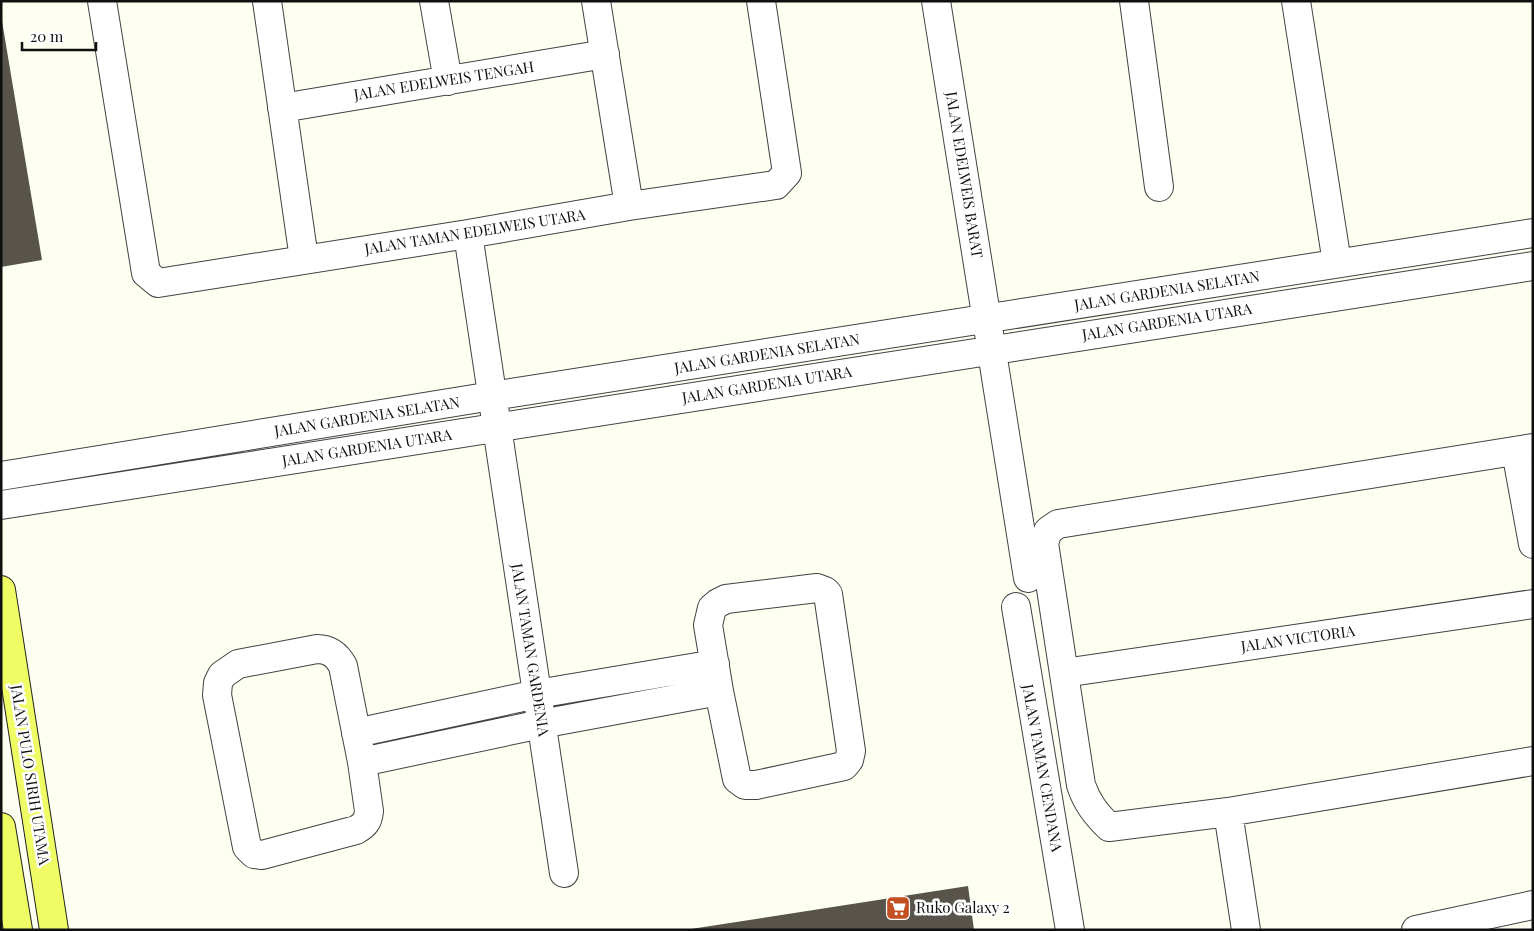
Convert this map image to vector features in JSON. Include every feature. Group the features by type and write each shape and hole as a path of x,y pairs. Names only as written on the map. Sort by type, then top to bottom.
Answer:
{"main road":[{"name":"JALAN PULO SIRIH UTAMA","path":"2,605 54,930"},
{"path":"1,827 18,930"}],"street":[{"name":"JALAN TAMAN EDELWEIS UTARA","path":"102,1 146,273 158,283 468,234 629,206 776,185 787,173 761,1"},
{"path":"267,1 304,259"},
{"path":"434,1 448,81"},
{"path":"596,1 629,206"},
{"name":"JALAN EDELWEIS BARAT","path":"936,1 992,349"},
{"path":"1134,1 1160,187"},
{"path":"1296,1 1337,263"},
{"name":"JALAN EDELWEIS TENGAH","path":"282,108 605,54"},
{"name":"JALAN GARDENIA SELATAN","path":"1,476 492,396 988,320 1533,233"},
{"name":"JALAN TAMAN GARDENIA","path":"468,234 564,873"},
{"name":"JALAN GARDENIA UTARA","path":"1,505 1533,266"},
{"path":"992,349 1028,578"},
{"path":"1533,544 1525,450 1058,524 1048,531 1044,543 1081,785 1085,797 1095,813 1109,827 1228,812 1533,761"},
{"path":"817,588 825,591 828,594 851,756 849,760 844,766 756,785 750,786 741,783 737,779 715,664 708,626 712,608 718,603 726,599 817,588"},
{"name":"JALAN VICTORIA","path":"1064,673 1533,604"},
{"name":"JALAN TAMAN CENDANA","path":"1016,607 1070,930"},
{"path":"325,649 339,658 343,666 362,762 369,811 366,823 362,827 262,855 254,854 247,846 217,695 218,684 222,675 238,664 325,649"},
{"path":"356,733 537,694 715,664"},
{"path":"362,762 541,724 719,691"},
{"path":"1228,812 1245,930"},
{"path":"1416,930 1533,905"}],"building":[{"path":"1,15 42,260 1,267"},
{"name":"Ruko Galaxy 2","path":"968,886 974,930 691,930 691,929"}],"place":[{"name":"Ruko Galaxy 2","path":"898,908"}]}
